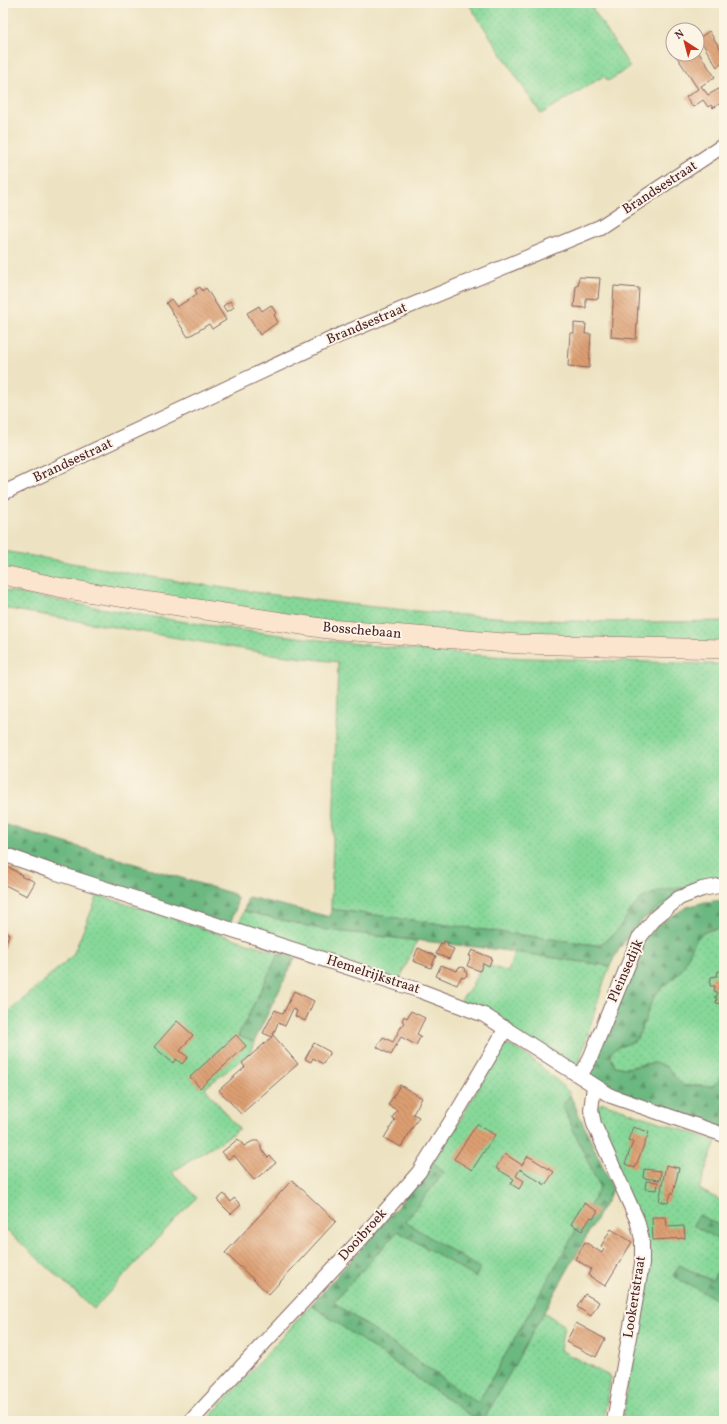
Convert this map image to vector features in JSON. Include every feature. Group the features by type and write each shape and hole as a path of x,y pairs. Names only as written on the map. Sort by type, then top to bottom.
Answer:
{"main road":[{"name":"Bosschebaan","path":"3,575 67,589 328,629 519,644 724,650"}],"street":[{"name":"Brandsestraat","path":"3,493 340,335 600,227 724,145"},
{"name":"Hemelrijkstraat","path":"3,854 54,872 421,991 484,1015 611,1096 724,1135"},
{"name":"Pleinsedijk","path":"580,1076 589,1061 640,938 656,917 679,898 702,889 724,885"},
{"name":"Dooibroek","path":"191,1421 361,1239 419,1172 506,1028"},
{"name":"Lookertstraat","path":"594,1086 591,1110 594,1124 637,1220 642,1239 642,1264 614,1421"}],"green space":[{"path":"468,3 589,3 630,67 608,81 604,76 541,114"},
{"path":"3,551 143,576 235,590 414,611 504,618 571,621 724,621 724,645 374,629 3,573"},
{"path":"3,590 63,602 185,622 368,645 507,657 724,664 724,885 708,888 616,931 603,944 595,945 331,909 338,662 271,654 3,608"},
{"path":"3,824 234,894 237,898 236,908 229,926 3,853"},
{"path":"700,886 669,901 644,919 619,949 610,966 501,950 320,929 244,911 248,897 330,917 331,909 595,945 602,943 614,934 633,908 644,897 659,891"},
{"path":"98,895 279,953 238,1036 254,1042 250,1053 205,1088 239,1129 172,1172 197,1198 180,1214 94,1309 3,1227 3,1017 73,955"},
{"path":"724,900 724,929 713,929 705,932 699,937 694,943 683,967 678,974 656,993 637,1037 633,1041 614,1050 612,1053 612,1059 615,1066 623,1068 651,1063 660,1064 665,1066 684,1086 713,1086 717,1083 724,1069 724,1131 584,1081 634,948 662,922 687,907 705,902"},
{"path":"244,911 320,929 417,941 399,981 238,928"},
{"path":"720,928 724,929 724,1069 717,1083 713,1086 684,1086 680,1084 666,1067 645,1064 626,1068 615,1066 611,1054 613,1050 634,1041 637,1038 655,995 660,988 680,970 694,940 708,931"},
{"path":"514,952 610,966 576,1073 459,1002 470,989 483,963 508,972"},
{"path":"279,953 295,958 254,1042 238,1036"},
{"path":"503,1045 510,1046 528,1056 569,1092 570,1095 562,1105 600,1188 478,1403 337,1305 334,1301 398,1231 475,1276 481,1270 405,1222 444,1172 433,1162 456,1127"},
{"path":"570,1095 613,1189 483,1421 479,1421 311,1305 389,1217 433,1162 444,1172 405,1222 481,1269 475,1277 398,1231 334,1301 337,1305 478,1403 600,1188 562,1105"},
{"path":"603,1103 716,1141 699,1189 724,1202 724,1228 699,1215 693,1225 724,1243 724,1260 713,1281 679,1265 718,1300 724,1288 724,1410 720,1421 651,1421 623,1416 647,1249 596,1119 597,1106"},
{"path":"699,1215 724,1228 724,1243 693,1225"},
{"path":"724,1260 724,1288 718,1300 673,1276 679,1265 712,1281"},
{"path":"311,1305 479,1421 206,1421"},
{"path":"543,1312 564,1325 560,1350 611,1377 603,1421 483,1421"}],"building":[{"path":"709,31 724,54 724,62 717,67 705,48 705,34"},
{"path":"680,62 705,62 715,77 701,86 708,95 724,86 724,101 713,108 711,105 708,107 703,100 693,107 686,97 698,89"},
{"path":"579,277 600,278 598,299 586,298 586,308 574,307 576,286 578,286"},
{"path":"614,286 639,288 636,339 611,337"},
{"path":"200,287 202,291 206,288 226,320 212,329 209,324 188,337 166,303 171,299 177,307 197,294 195,290"},
{"path":"230,301 234,307 227,312 223,306"},
{"path":"271,305 276,313 274,315 278,322 260,335 247,313 259,306 262,311"},
{"path":"574,323 586,324 585,334 591,334 589,368 568,366 570,333 574,333"},
{"path":"3,864 26,879 27,878 35,882 27,896 3,884"},
{"path":"3,931 9,934 3,951"},
{"path":"444,941 449,943 447,946 454,949 449,959 436,954 441,943 443,944"},
{"path":"418,948 436,956 431,968 413,961"},
{"path":"472,950 492,958 489,966 483,963 480,971 467,966"},
{"path":"441,965 457,971 458,968 465,968 467,975 464,978 461,977 457,985 436,976"},
{"path":"718,971 724,972 724,1004 716,1003 717,998 714,997 717,996 717,992 714,991 715,986 710,986 711,977 717,976"},
{"path":"294,991 314,1001 305,1021 295,1016 297,1011 293,1009 285,1026 278,1023 273,1035 298,1064 241,1114 219,1090 245,1067 242,1063 272,1037 263,1033 275,1010 283,1014"},
{"path":"411,1011 425,1018 417,1034 421,1036 416,1045 401,1037 391,1055 377,1047 383,1037 393,1042 402,1025 405,1023 402,1021 404,1016 407,1018"},
{"path":"177,1021 193,1035 180,1051 188,1057 182,1064 176,1059 173,1063 154,1047"},
{"path":"236,1035 246,1046 200,1088 190,1077"},
{"path":"314,1043 330,1052 323,1064 313,1058 311,1062 305,1059"},
{"path":"400,1085 422,1098 413,1114 419,1117 401,1147 384,1138 395,1120 392,1118 397,1110 388,1105"},
{"path":"477,1124 495,1135 472,1170 454,1159"},
{"path":"633,1127 649,1132 635,1168 625,1164 633,1142 628,1140"},
{"path":"238,1139 244,1146 253,1141 258,1141 261,1145 261,1149 268,1158 270,1156 276,1163 254,1180 234,1155 228,1159 222,1152"},
{"path":"505,1154 522,1165 528,1156 554,1172 545,1185 520,1169 516,1176 524,1181 519,1189 511,1184 514,1179 496,1168"},
{"path":"666,1165 679,1168 673,1193 671,1193 668,1203 659,1201"},
{"path":"644,1169 661,1171 660,1180 643,1178"},
{"path":"292,1180 336,1221 269,1294 225,1253"},
{"path":"646,1181 658,1182 657,1190 645,1189"},
{"path":"224,1194 231,1202 234,1198 241,1205 231,1214 217,1200"},
{"path":"584,1203 598,1211 593,1218 591,1217 582,1231 571,1224"},
{"path":"652,1217 666,1217 667,1227 684,1226 685,1238 653,1240"},
{"path":"611,1229 632,1242 605,1286 588,1275 591,1269 575,1259 585,1242 602,1253 604,1249 601,1246"},
{"path":"585,1294 599,1302 591,1316 577,1307"},
{"path":"576,1323 605,1339 596,1357 566,1342"}]}
